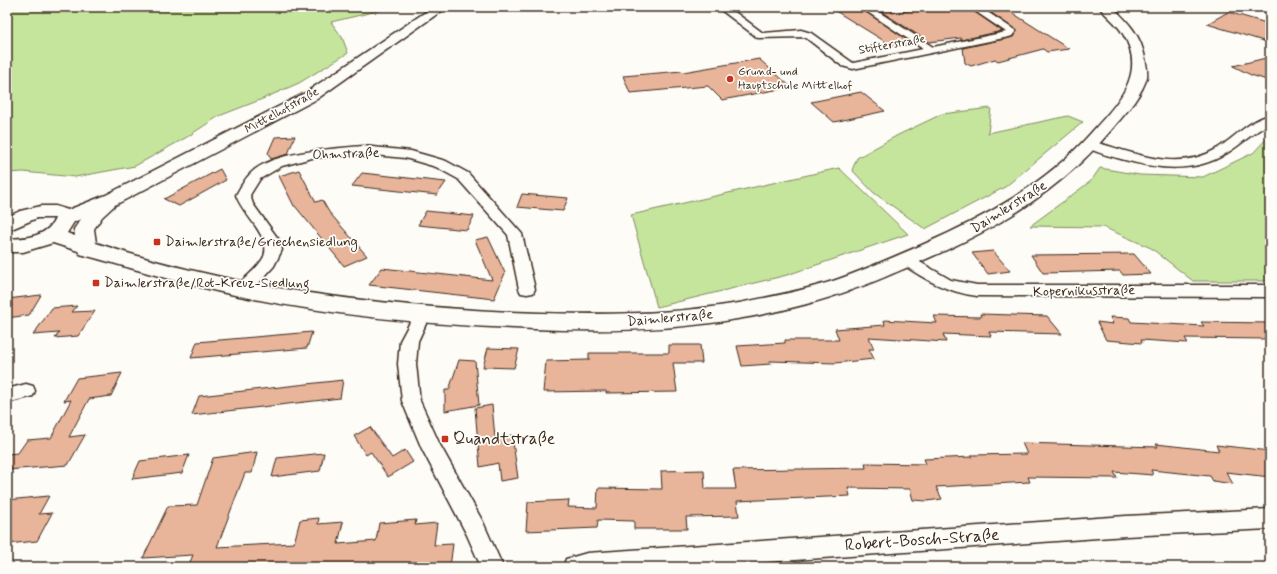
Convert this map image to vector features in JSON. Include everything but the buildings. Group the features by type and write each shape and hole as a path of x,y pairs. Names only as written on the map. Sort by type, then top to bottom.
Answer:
{"main road":[{"name":"Mittelhofstraße","path":"65,218 113,199 310,96 441,7"},
{"name":"Daimlerstraße","path":"51,236 87,249 145,266 244,289 358,309 468,319 614,323 705,316 766,306 842,286 986,224 1042,188 1091,145 1120,110 1140,74 1136,42 1116,17 1105,7"},
{"name":"Mittelhofstraße","path":"87,249 84,229 95,213 113,199"},
{"path":"7,246 22,246 51,236 65,223 65,218 62,214 56,211 47,211 10,220"}],"street":[{"name":"Stifterstraße","path":"722,7 760,36 801,33 808,35 846,64 853,66 933,51 1009,34 1011,31 1003,24 974,7"},
{"path":"866,7 933,51"},
{"path":"1091,145 1120,156 1152,163 1195,162 1205,160 1221,152 1257,124 1270,119"},
{"name":"Ohmstraße","path":"244,289 256,278 269,262 274,250 272,240 246,204 243,195 255,176 277,163 312,154 363,150 406,154 441,164 464,176 515,234 527,289"},
{"name":"Kopernikusstraße","path":"906,259 938,282 966,291 1270,291"},
{"path":"422,315 409,341 407,364 411,401 432,449 475,529 492,567"},
{"path":"7,396 26,391"},
{"name":"Robert-Bosch-Straße","path":"574,567 603,563 1118,526 1270,519"}],"green space":[{"path":"7,7 394,7 331,22 342,37 348,53 299,83 219,116 187,137 135,166 75,177 23,172 7,173"},
{"path":"991,108 988,133 1068,116 1083,122 1005,187 925,229 874,193 852,170 857,158 898,135 942,114"},
{"path":"1270,135 1270,281 1193,281 1151,248 1103,227 1030,226 1091,181 1100,168 1140,175 1203,177 1253,153"},
{"path":"839,168 908,234 787,275 657,307 631,215"}],"place":[{"name":"Grund- und Hauptschule Mittelhof","path":"730,79"},
{"name":"Daimlerstraße/Griechensiedlung","path":"157,242"},
{"name":"Daimlerstraße/Rot-Kreuz-Siedlung","path":"96,283"},
{"name":"Quandtstraße","path":"445,439"}]}
